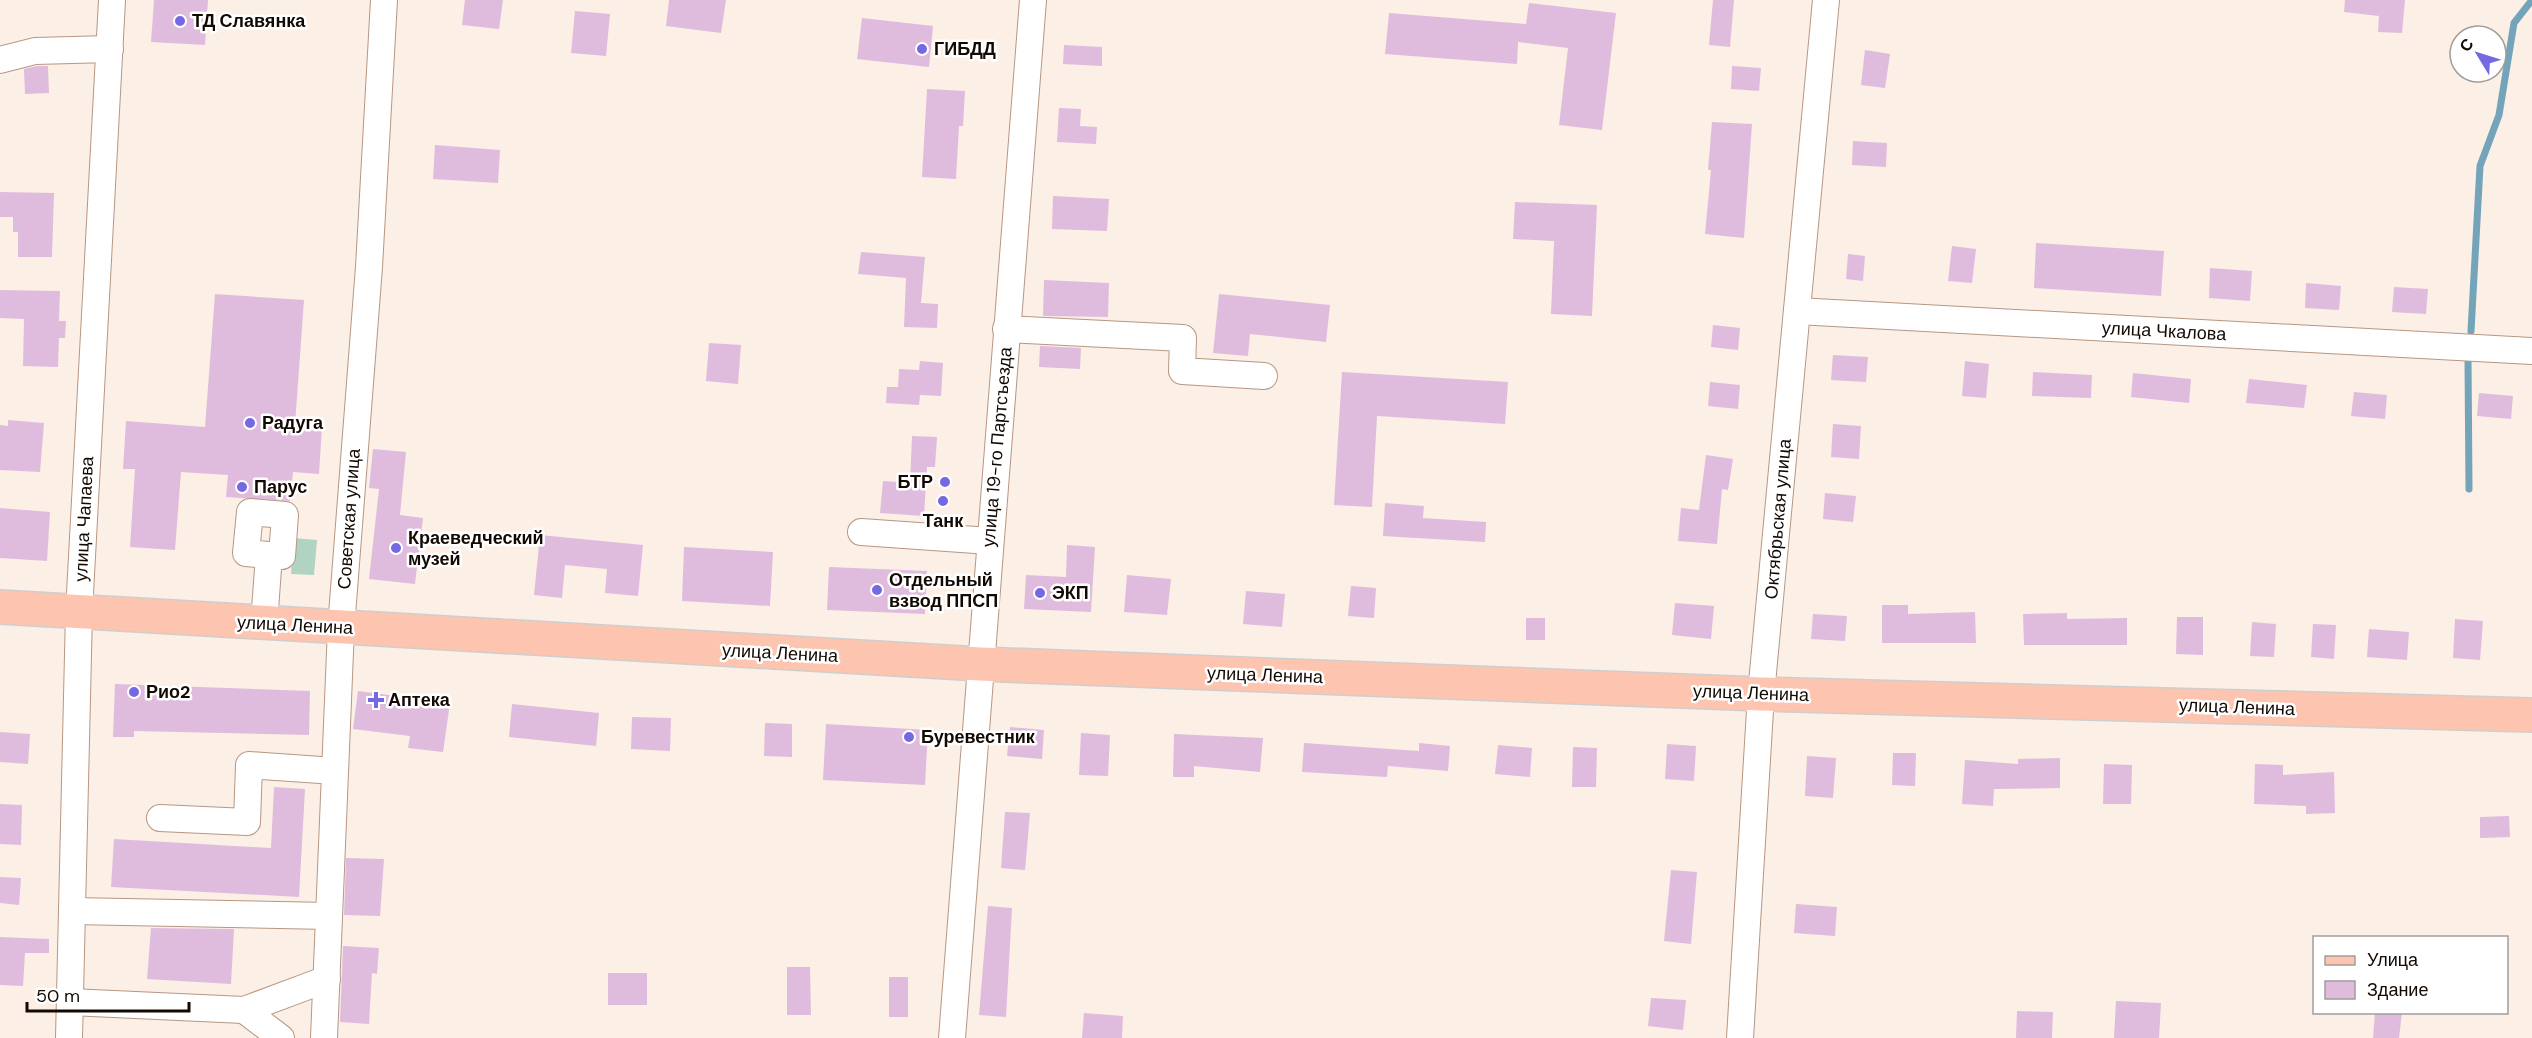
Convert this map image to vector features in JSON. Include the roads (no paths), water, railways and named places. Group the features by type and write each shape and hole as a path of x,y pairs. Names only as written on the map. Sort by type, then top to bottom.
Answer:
{"main road":[{"name":"улица Ленина","path":"0,607 980,664 1761,694 2532,715"}],"street":[{"name":"улица Чапаева","path":"69,1038 79,612 112,0"},
{"name":"Советская улица","path":"324,1038 341,628 369,267 384,0"},
{"name":"улица 19-го Партсъезда","path":"952,1038 1033,0"},
{"name":"Октябрьская улица","path":"1740,1038 1761,694 1826,0"},
{"path":"0,60 35,51 110,49"},
{"name":"улица Чкалова","path":"1797,311 2532,351"},
{"path":"1006,329 1183,338 1182,371 1264,376"},
{"path":"861,532 990,541"},
{"path":"264,623 269,555"},
{"path":"160,818 247,822 249,765 335,771"},
{"path":"72,910 329,916"},
{"path":"70,1002 244,1010 327,979"},
{"path":"244,1010 281,1038"}],"waterway":[{"path":"2471,331 2480,166 2499,115 2514,23 2532,0"},
{"path":"2468,360 2469,489"}],"place":[{"name":"ТД Славянка","path":"180,21"},
{"name":"ГИБДД","path":"922,49"},
{"name":"Радуга","path":"250,423"},
{"name":"БТР","path":"945,482"},
{"name":"Парус","path":"242,487"},
{"name":"Танк","path":"943,501"},
{"name":"Краеведческий музей","path":"396,548"},
{"name":"Отдельный взвод ППСП","path":"877,590"},
{"name":"ЭКП","path":"1040,593"},
{"name":"Рио2","path":"134,692"},
{"name":"Аптека","path":"376,700"},
{"name":"Буревестник","path":"909,737"}]}
